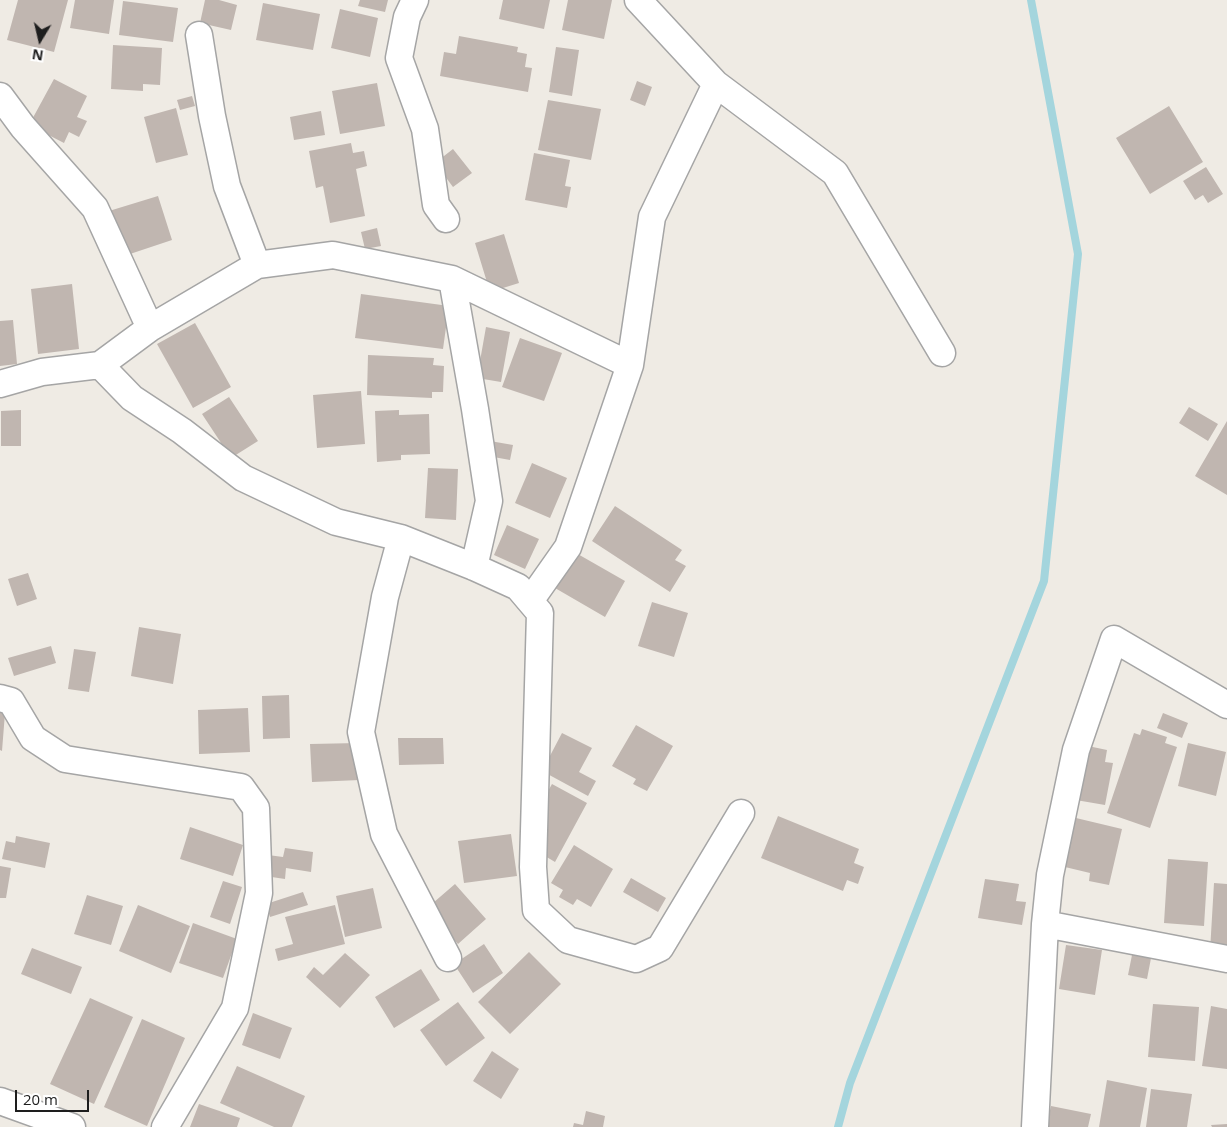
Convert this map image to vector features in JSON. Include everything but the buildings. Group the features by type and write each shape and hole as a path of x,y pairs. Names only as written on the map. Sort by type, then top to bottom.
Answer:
{"street":[{"path":"415,0 407,17 398,58 425,129 436,205 446,219"},
{"path":"638,0 716,84 835,173 942,353"},
{"path":"200,35 212,116 227,186 257,265"},
{"path":"530,601 568,547 630,365 652,217 716,84"},
{"path":"0,96 24,127 95,208 150,328"},
{"path":"0,384 42,372 100,365 150,328 257,265 333,255 452,279 630,365"},
{"path":"452,279 489,501 474,567"},
{"path":"100,365 132,398 182,431 243,478 336,522 401,538 474,567 518,587 540,613 533,867 536,910 568,940 636,959 660,948 741,814"},
{"path":"401,538 384,596 361,732 384,834 448,958"},
{"path":"1035,1127 1045,924 1050,875 1076,750 1114,639 1227,705"},
{"path":"0,698 11,701 33,738 65,759 241,787 256,808 259,893 235,1008 165,1127"},
{"path":"1045,924 1227,959"},
{"path":"0,1101 72,1127"}],"waterway":[{"path":"838,1127 850,1083 1044,581 1078,254 1031,0"}]}
